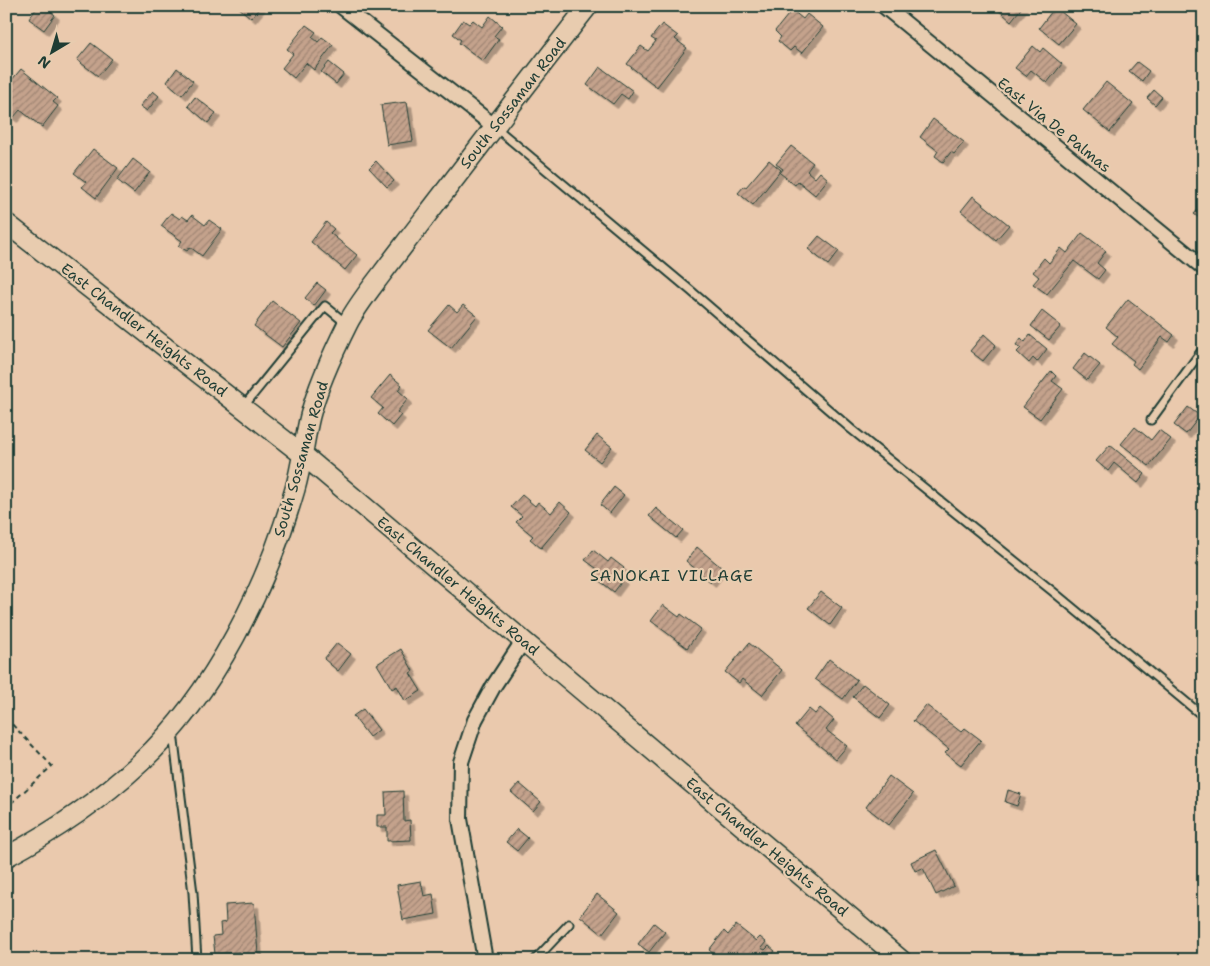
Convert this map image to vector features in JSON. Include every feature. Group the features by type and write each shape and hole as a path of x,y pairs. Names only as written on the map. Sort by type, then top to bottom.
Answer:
{"main road":[{"name":"South Sossaman Road","path":"6,857 67,821 100,797 141,762 173,728 201,690 230,645 256,595 279,540 296,487 311,413 329,364 348,324 360,303 588,6"},
{"name":"East Chandler Heights Road","path":"6,223 302,454 901,960"}],"street":[{"path":"341,6 494,126"},
{"name":"East Via De Palmas","path":"884,6 1204,268"},
{"path":"485,960 460,818 461,762 475,720 523,641"}],"lane":[{"path":"494,126 852,429 1204,717"},
{"path":"243,408 325,306 348,324"},
{"path":"1151,420 1180,378 1200,352 1204,351"},
{"path":"173,728 193,893 197,960"},
{"path":"535,960 570,924"}],"path":[{"path":"6,718 52,766 8,806"}],"building":[{"path":"38,6 44,6 55,15 44,30 29,19"},
{"path":"237,6 261,6 251,18"},
{"path":"994,6 1023,6 1011,21"},
{"path":"1055,7 1076,24 1059,44 1039,28"},
{"path":"792,10 803,19 807,14 823,27 802,53 794,47 790,51 778,41 781,37 775,31"},
{"path":"490,16 502,26 494,36 499,39 483,61 459,43 461,40 453,34 463,20 469,24 473,20 482,27"},
{"path":"662,24 678,36 675,39 687,48 657,87 627,64 641,46 648,51 656,41 651,38"},
{"path":"306,25 316,32 312,37 318,42 322,37 333,45 314,70 306,63 294,78 282,68 293,54 287,49"},
{"path":"91,43 112,59 98,76 77,60"},
{"path":"1033,46 1040,52 1043,48 1062,64 1047,83 1031,70 1026,76 1015,68"},
{"path":"329,62 344,74 336,84 321,72"},
{"path":"1137,62 1149,71 1142,81 1129,71"},
{"path":"600,67 633,91 628,99 621,94 613,104 587,85"},
{"path":"177,68 193,81 182,95 167,82"},
{"path":"21,69 57,98 53,102 58,106 42,127 20,110 13,118 6,113 6,109 13,100 6,94 6,87"},
{"path":"1106,82 1133,104 1110,132 1083,110"},
{"path":"1154,90 1162,97 1155,105 1147,98"},
{"path":"153,91 159,96 147,111 140,106"},
{"path":"195,97 216,113 208,123 188,106"},
{"path":"407,102 413,141 387,145 381,105"},
{"path":"933,119 964,142 954,154 951,152 943,162 935,156 938,151 920,137"},
{"path":"791,146 813,163 807,171 815,178 820,172 828,179 815,195 798,181 795,185 780,173 783,169 776,164"},
{"path":"93,149 118,168 96,198 82,187 86,182 74,173"},
{"path":"133,159 150,172 134,193 117,180"},
{"path":"769,160 781,170 753,205 738,193 744,186 746,187"},
{"path":"376,161 394,181 387,187 369,168"},
{"path":"973,196 1009,225 996,240 961,211"},
{"path":"1204,203 1204,222 1194,214"},
{"path":"171,213 180,219 182,216 188,220 192,215 205,225 209,220 222,229 202,256 190,247 187,251 178,246 182,241 161,226"},
{"path":"326,222 334,229 330,233 357,255 345,270 311,242"},
{"path":"1082,233 1106,251 1097,263 1105,270 1098,279 1074,261 1047,294 1033,284 1039,277 1033,272 1044,258 1049,263 1061,248 1067,253"},
{"path":"819,236 839,251 828,265 808,249"},
{"path":"317,283 326,290 314,306 305,298"},
{"path":"1128,299 1174,335 1169,342 1162,337 1138,369 1132,364 1134,361 1112,344 1118,337 1106,327"},
{"path":"272,301 301,323 282,347 254,326"},
{"path":"449,305 457,312 463,305 477,316 451,348 428,330"},
{"path":"1042,311 1061,326 1049,340 1031,326"},
{"path":"984,334 996,345 983,361 970,351"},
{"path":"1030,335 1047,349 1037,362 1033,358 1029,363 1017,352 1021,348 1016,345 1021,338 1025,342"},
{"path":"1085,353 1100,365 1087,380 1073,369"},
{"path":"1051,371 1056,376 1052,381 1063,389 1040,419 1023,407"},
{"path":"1204,372 1204,383 1198,379"},
{"path":"390,375 402,385 398,390 408,399 397,412 401,415 392,426 378,414 383,408 371,398"},
{"path":"1188,407 1200,416 1186,434 1174,425"},
{"path":"1135,427 1151,440 1159,430 1171,439 1149,466 1121,444"},
{"path":"597,435 612,447 600,462 585,450"},
{"path":"1110,445 1145,474 1138,483 1114,463 1108,471 1096,461"},
{"path":"614,487 624,495 610,513 600,505"},
{"path":"522,495 535,506 538,502 551,513 560,502 571,512 541,548 530,539 533,536 516,522 522,516 511,507"},
{"path":"656,508 683,530 676,538 649,516"},
{"path":"697,547 722,568 711,582 686,561"},
{"path":"593,550 608,562 611,558 624,568 618,576 623,580 614,592 595,577 600,571 585,560"},
{"path":"1204,554 1204,571 1195,565"},
{"path":"821,592 842,608 830,625 808,608"},
{"path":"663,605 679,617 681,614 701,629 687,648 651,621"},
{"path":"337,643 351,654 338,671 324,659"},
{"path":"749,643 782,670 762,695 742,679 739,683 725,672"},
{"path":"401,649 413,671 410,673 421,691 405,701 397,686 392,689 377,664"},
{"path":"829,659 857,680 843,699 815,679"},
{"path":"863,684 890,705 880,718 853,697"},
{"path":"926,705 961,732 965,728 981,740 961,765 945,753 949,749 913,721"},
{"path":"820,708 834,720 826,730 847,746 836,759 795,726 809,709 815,714"},
{"path":"363,709 379,730 369,737 353,716"},
{"path":"889,776 913,794 889,825 866,807"},
{"path":"519,783 541,802 533,811 511,792"},
{"path":"1008,790 1021,794 1017,806 1005,802"},
{"path":"403,791 404,821 410,820 411,840 387,841 387,827 377,827 377,815 386,815 385,792"},
{"path":"517,829 528,838 517,851 506,842"},
{"path":"936,850 954,886 936,895 923,868 915,871 911,862"},
{"path":"421,881 424,896 433,894 436,914 403,920 397,885"},
{"path":"597,894 619,912 602,934 580,916"},
{"path":"254,903 258,954 262,954 263,960 240,960 239,952 215,954 213,936 221,935 220,923 226,922 225,905"},
{"path":"654,923 665,932 649,952 638,944"},
{"path":"736,925 756,941 760,937 766,942 761,948 765,950 769,946 775,951 768,960 728,960 725,957 721,960 709,950 724,931 728,935"}],"district":[{"name":"SANOKAI VILLAGE","path":"672,575"}]}
